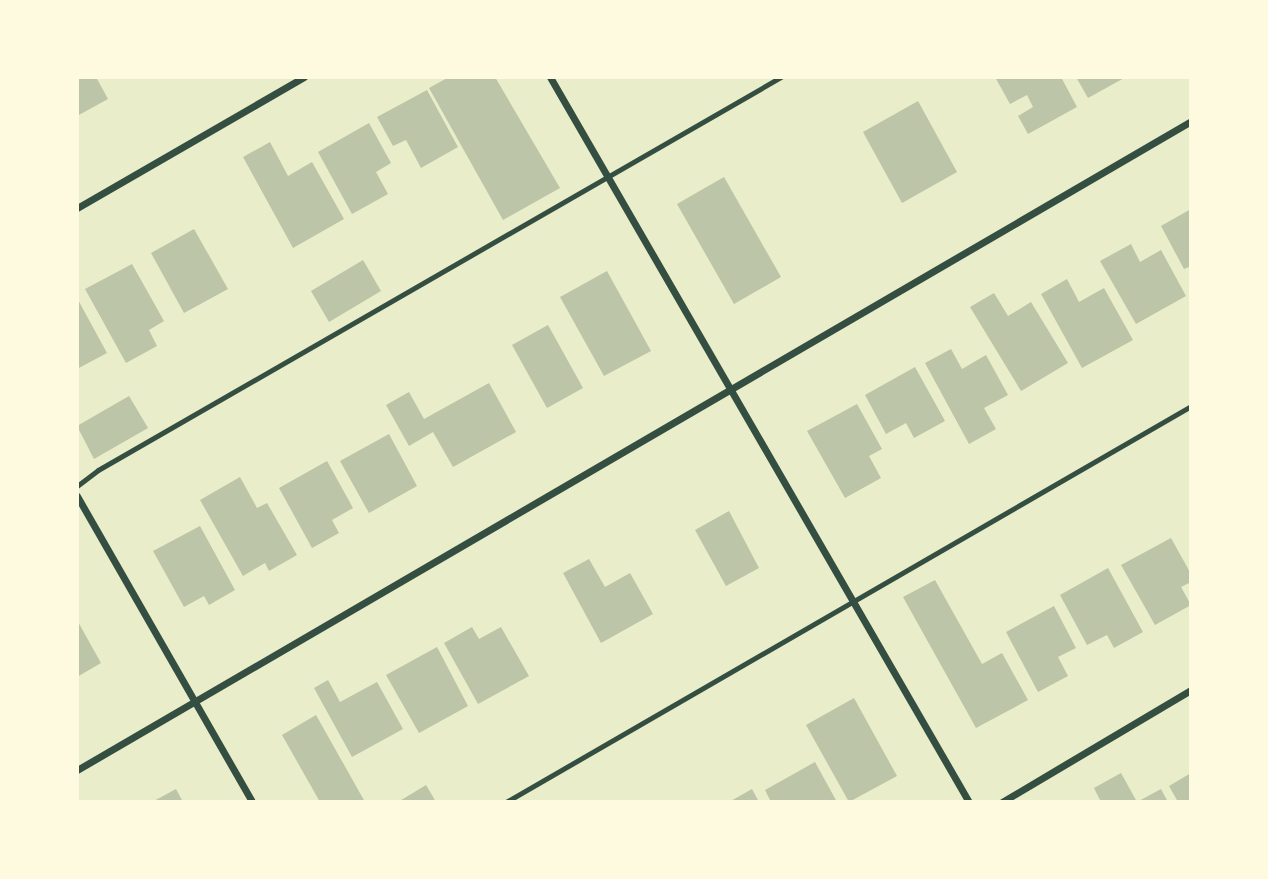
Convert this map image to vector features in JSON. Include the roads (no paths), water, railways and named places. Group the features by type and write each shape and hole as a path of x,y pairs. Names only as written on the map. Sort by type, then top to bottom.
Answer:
{"street":[{"path":"77,208 304,77"},
{"path":"550,77 969,802"},
{"path":"77,770 1191,121"},
{"path":"77,496 252,802"},
{"path":"1002,802 1191,690"}],"lane":[{"path":"77,486 97,470 781,77"},
{"path":"506,802 1191,406"}]}
